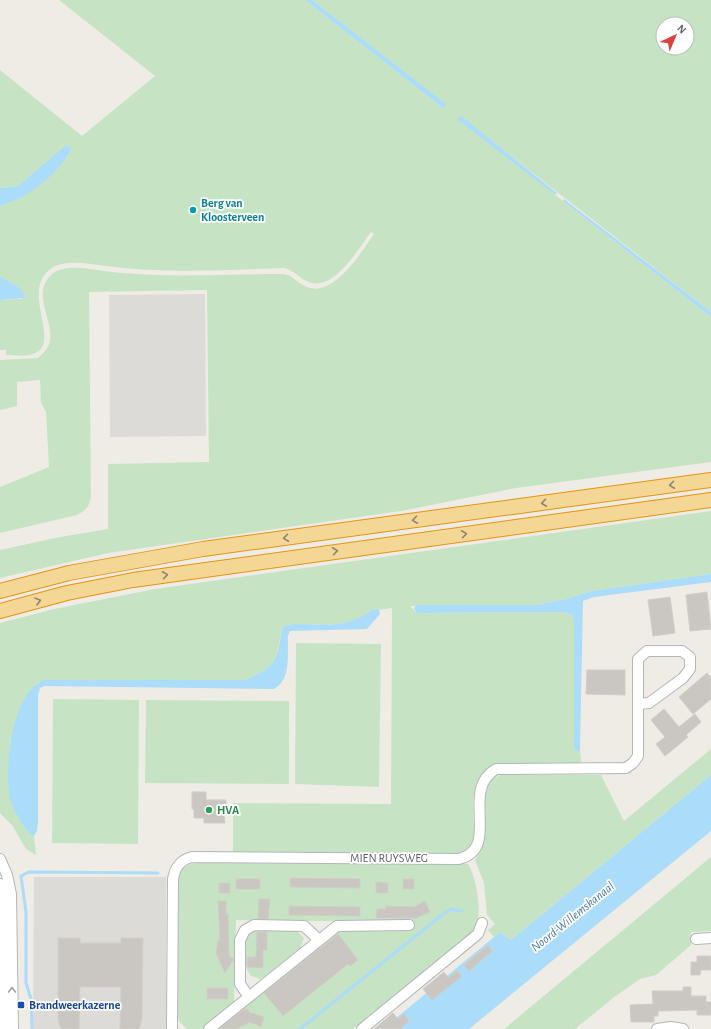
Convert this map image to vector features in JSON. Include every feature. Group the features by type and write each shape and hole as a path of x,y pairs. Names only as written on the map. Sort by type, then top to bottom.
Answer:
{"highway":[{"path":"0,591 69,573 203,549 711,480"},
{"path":"0,611 67,593 133,580 711,500"}],"street":[{"name":"MIEN RUYSWEG","path":"172,1029 173,878 174,872 182,861 192,857 459,859 467,857 475,852 479,842 479,789 488,773 496,769 626,768 633,763 638,756 638,659 647,651 682,651 690,657 690,669 683,678 649,703 639,704"},
{"path":"0,859 7,875 11,894 13,1029"},
{"path":"0,884 3,915 4,1029"},
{"path":"362,1029 478,934 482,923"},
{"path":"249,997 240,984 240,940 245,930 254,925 304,926 319,940"},
{"path":"209,1029 339,925 409,925"},
{"path":"696,939 711,938"},
{"path":"657,1029 661,1027 671,1027 683,1029"}],"shaded area":[{"path":"205,294 206,436 110,437 109,295"},
{"path":"34,877 166,877 166,1029 33,1029"}],"green space":[{"path":"59,0 305,0 443,108 446,105 312,0 711,0 711,312 461,117 554,194 711,317 711,462 516,488 401,511 108,553 0,578 0,550 60,537 108,529 108,464 209,462 207,290 89,292 91,497 88,506 77,515 0,533 0,487 49,467 46,412 41,403 40,380 17,382 17,406 0,410 0,360 38,358 47,348 50,336 43,301 43,292 45,284 50,276 55,272 66,268 85,268 120,273 167,275 283,274 290,276 307,287 317,289 327,286 337,280 355,261 374,234 371,232 346,266 338,274 330,280 321,283 308,282 284,268 173,271 86,263 58,265 52,268 43,278 39,289 39,302 44,328 44,339 41,348 30,355 6,355 6,350 0,350 0,300 22,299 20,288 0,276 0,206 19,198 40,184 66,158 71,148 66,145 18,186 0,188 0,70 82,136 155,76"},
{"path":"711,511 711,574 592,591 566,599 536,605 410,606 417,613 565,612 572,615 574,622 574,749 579,752 580,748 581,764 503,763 491,767 482,773 474,792 474,837 469,848 459,855 233,853 233,803 391,804 392,608 379,610 373,609 363,616 343,623 289,625 281,632 278,651 272,664 254,676 244,680 43,680 37,683 10,742 9,758 11,800 15,811 30,834 34,836 36,855 26,849 12,825 0,813 0,623 54,609 155,589"},
{"path":"296,643 381,644 379,787 295,784"},
{"path":"53,699 139,700 138,844 52,843"},
{"path":"146,700 289,701 289,784 145,783"},
{"path":"711,749 711,775 511,940 500,932 494,937 488,930 495,924 487,915 484,883 475,860 480,852 484,837 484,796 489,781 500,775 601,775 624,821"},
{"path":"711,857 711,931 691,932 691,945 656,975 640,979 613,998 575,1029 504,1029"},
{"path":"197,863 468,864 476,887 479,916 475,931 353,1029 218,1029 339,930 411,922 236,920 234,1002 202,1029 187,1029 179,1021 177,1015 178,880 184,868"},
{"path":"256,929 296,930 304,938 300,949 261,979 251,976 245,964 244,958 247,938"}],"water":[{"path":"305,0 312,0 447,105 443,108"},
{"path":"461,116 557,194 554,194 457,119"},
{"path":"66,145 71,148 71,150 50,177 21,197 0,206 0,188 18,186"},
{"path":"564,199 711,312 711,317 563,201"},
{"path":"0,276 20,288 25,296 24,298 0,300"},
{"path":"711,574 711,582 594,597 583,601 579,752 574,749 574,622 572,615 565,612 417,613 414,609 416,605 536,605 566,599 592,591"},
{"path":"373,609 379,610 380,614 367,629 290,631 288,635 286,672 280,685 274,689 44,686 40,688 38,695 38,820 37,831 34,836 30,834 17,815 11,802 8,772 12,735 23,701 32,688 43,680 244,680 259,674 273,662 276,656 282,631 285,626 294,624 325,625 345,623 355,620"},
{"name":"Noord-Willemskanaal","path":"711,775 711,831 469,1029 383,1029 500,932 511,940"}],"building":[{"path":"707,592 711,629 690,631 686,595"},
{"path":"670,597 675,633 653,636 648,600"},
{"path":"587,670 625,670 625,695 586,694"},
{"path":"707,673 711,678 711,699 693,714 679,697"},
{"path":"664,709 679,727 695,714 701,722 686,735 688,737 665,756 656,744 665,737 651,720"},
{"path":"192,792 206,792 206,800 226,800 226,809 223,809 225,823 204,823 204,818 194,818 194,809 192,809"},
{"path":"290,878 360,879 360,888 290,887"},
{"path":"236,879 260,879 260,889 236,889"},
{"path":"403,879 414,879 414,889 403,889"},
{"path":"376,882 388,883 388,893 376,893"},
{"path":"219,883 230,883 230,893 219,893"},
{"path":"259,899 270,899 268,919 258,919"},
{"path":"218,901 226,901 226,914 228,914 229,956 234,959 225,973 216,953 218,940 220,941"},
{"path":"425,901 430,912 416,918 376,918 377,909 386,909 386,906 414,907"},
{"path":"289,906 360,907 360,916 289,915"},
{"path":"257,932 267,932 267,950 263,950 263,968 247,967 247,957 256,957"},
{"path":"338,934 358,960 350,966 348,964 283,1016 264,993"},
{"path":"58,938 80,938 80,943 121,943 121,938 143,938 142,1018 139,1029 120,1029 121,987 80,987 79,1029 61,1029 58,1019"},
{"path":"488,945 492,951 469,971 464,965"},
{"path":"697,956 711,956 711,970 701,970 700,975 691,975 691,962 697,962"},
{"path":"457,971 462,976 432,1000 423,989 444,972 448,978"},
{"path":"683,987 691,987 691,996 706,996 706,1002 711,1002 711,1015 697,1015 697,1010 658,1011 658,1016 654,1016 654,1022 631,1022 630,1005 653,1004 652,991 683,991"},
{"path":"207,988 228,988 228,999 207,999"},
{"path":"248,1009 249,1012 264,1017 261,1027 250,1022 236,1029 219,1029 243,1010"},
{"path":"393,1013 398,1019 404,1014 409,1021 400,1029 374,1029"}],"waterway":[{"path":"32,1029 31,999 26,983 26,912 21,876 29,872 158,873"},
{"path":"300,1029 442,915 451,909 462,911"}],"place":[{"name":"Berg van Kloosterveen","path":"193,210"},
{"name":"HVA","path":"209,810"},
{"name":"Brandweerkazerne","path":"21,1005"}]}
